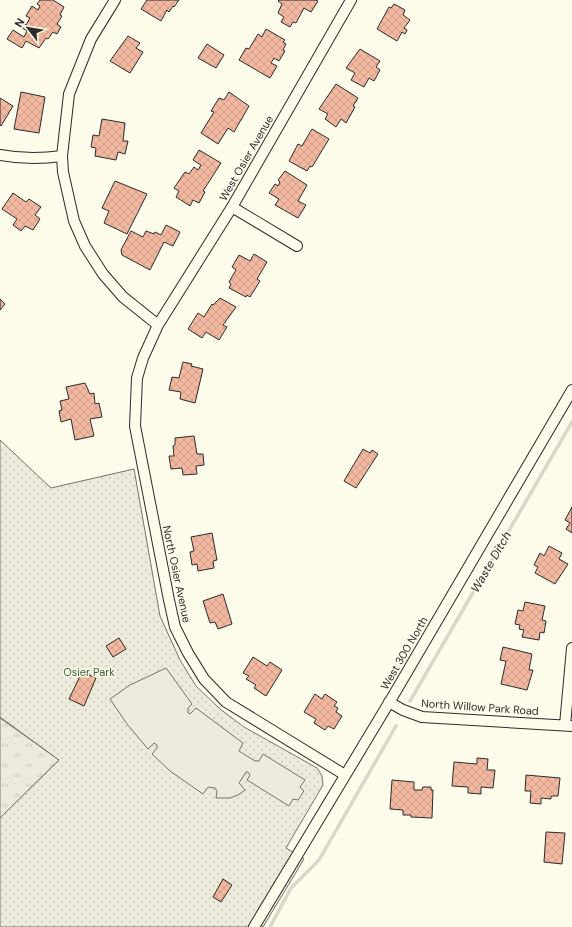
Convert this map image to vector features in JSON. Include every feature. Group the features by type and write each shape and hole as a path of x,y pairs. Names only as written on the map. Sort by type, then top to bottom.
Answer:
{"street":[{"path":"115,0 91,39 69,94 62,156 67,196 74,221 85,246 103,274 123,297 158,325"},
{"name":"West Osier Avenue","path":"158,325 232,207 351,0"},
{"path":"0,155 14,158 62,156"},
{"path":"232,207 297,246"},
{"name":"North Osier Avenue","path":"158,325 143,358 137,378 135,426 175,627 188,653 204,679 226,702 346,775"},
{"name":"West 300 North","path":"254,927 346,775 572,390"},
{"path":"568,726 572,648"},
{"name":"North Willow Park Road","path":"389,702 403,710 422,717 568,726"}],"green space":[{"name":"Osier Park","path":"0,440 51,488 134,469 160,616 180,660 196,686 220,709 244,727 317,768 322,776 323,785 286,848 304,859 263,927 0,927 0,818 59,760 0,717"},
{"path":"0,718 59,760 0,818"}],"shaded area":[{"path":"166,668 192,704 188,708 188,713 190,714 196,708 243,743 239,751 255,761 259,761 263,754 305,780 300,787 304,791 298,800 293,799 289,806 247,780 250,775 248,772 246,772 239,783 245,790 238,795 230,798 216,798 217,791 215,788 208,787 203,794 170,771 152,754 157,748 157,745 154,743 148,749 127,724 110,699 130,685"}],"building":[{"path":"40,0 53,0 64,7 60,15 62,16 57,24 61,27 57,34 53,32 48,39 46,38 39,48 26,41 22,48 7,39 13,30 24,37 27,31 21,27 23,23 26,25 30,18 26,16 32,6 38,10 40,6 37,4"},
{"path":"147,0 179,0 169,12 167,10 161,21 141,9"},
{"path":"278,1 318,1 311,12 304,8 296,23 293,22 290,27 281,22 284,17 278,13 282,4"},
{"path":"394,4 405,10 403,15 410,20 404,28 407,30 405,34 402,32 397,41 377,29 389,7 391,8"},
{"path":"266,29 285,40 283,42 286,44 283,50 285,51 279,61 274,58 271,63 277,66 270,78 239,60 246,48 249,49 258,34 262,37"},
{"path":"128,36 140,43 136,48 143,52 130,73 110,61"},
{"path":"207,44 224,55 216,68 198,58"},
{"path":"360,49 380,61 376,67 380,70 374,81 369,78 364,87 351,80 355,73 346,68"},
{"path":"336,84 358,98 346,123 341,119 336,127 325,119 328,114 319,109"},
{"path":"21,92 45,97 39,133 14,129"},
{"path":"229,92 249,106 234,132 228,128 218,144 201,133 214,112 211,111 219,98 224,100"},
{"path":"0,98 13,106 1,126 0,125"},
{"path":"102,119 125,123 123,141 128,141 125,154 118,152 116,160 95,156 96,148 91,147 93,135 99,136"},
{"path":"312,129 329,139 312,167 310,166 307,171 289,161 298,144 302,146"},
{"path":"199,150 221,163 203,191 205,192 199,203 193,200 190,206 176,197 179,191 174,188 185,172 189,174 194,167 198,170 201,165 193,160"},
{"path":"285,171 307,185 298,201 306,205 298,218 275,205 279,199 269,193 275,184 278,186 280,182 278,180"},
{"path":"115,181 147,194 127,234 104,223 109,211 102,208"},
{"path":"13,193 26,202 29,199 41,207 35,215 40,219 33,230 25,226 21,231 13,225 17,219 2,209"},
{"path":"166,225 180,232 173,246 164,242 150,270 122,255 121,250 131,231 143,237 146,231 154,234 155,232 161,235"},
{"path":"254,254 267,262 257,279 260,281 250,297 247,295 246,297 229,288 231,284 229,282 236,270 232,267 239,255 250,261"},
{"path":"220,298 236,307 223,325 227,327 219,340 206,332 202,338 188,329 198,313 204,317 212,304 213,305"},
{"path":"0,299 5,304 0,310"},
{"path":"183,362 203,369 195,403 180,399 181,392 169,390 172,377 179,378"},
{"path":"85,383 90,394 94,393 95,404 99,403 102,417 90,419 94,436 75,440 71,419 61,422 59,411 62,410 60,401 69,399 66,387"},
{"path":"194,436 197,454 203,454 204,465 196,466 197,474 183,475 182,468 171,469 169,456 174,456 173,446 175,445 175,438"},
{"path":"363,449 370,453 372,450 378,454 356,488 344,481"},
{"path":"572,507 572,533 566,529 570,523 565,520"},
{"path":"212,533 217,560 213,561 214,568 198,571 197,564 192,565 190,552 194,551 191,537"},
{"path":"549,546 562,553 559,559 568,564 555,584 535,573 538,567 534,565 540,553 544,556"},
{"path":"223,594 232,624 218,629 215,622 210,623 203,601"},
{"path":"525,602 545,606 542,620 546,621 544,633 540,632 539,640 522,637 524,630 519,629 520,625 515,624 518,610 523,611"},
{"path":"119,638 126,649 113,657 106,646"},
{"path":"503,647 532,654 529,670 533,670 527,690 501,684 506,661 500,660"},
{"path":"253,657 267,666 270,662 282,670 266,696 254,688 256,685 246,679 249,676 243,673"},
{"path":"82,672 96,678 84,706 69,699"},
{"path":"315,694 322,699 325,694 337,702 334,706 338,708 336,712 342,716 334,729 328,726 325,730 314,723 316,719 304,712"},
{"path":"477,758 488,759 487,770 495,770 493,788 481,787 481,794 468,793 468,787 452,786 454,762 477,764"},
{"path":"526,775 560,778 558,796 551,796 551,799 541,798 541,804 530,803 531,791 525,791"},
{"path":"392,780 414,782 414,790 422,790 423,787 431,787 431,790 433,790 432,818 411,817 411,815 403,815 403,810 390,809"},
{"path":"546,832 565,833 562,864 544,862"},
{"path":"223,879 232,885 221,902 213,897"}],"waterway":[{"name":"Waste Ditch","path":"410,701 572,422"},
{"name":"Waste Ditch","path":"270,927 291,888 319,860 396,726"}]}
